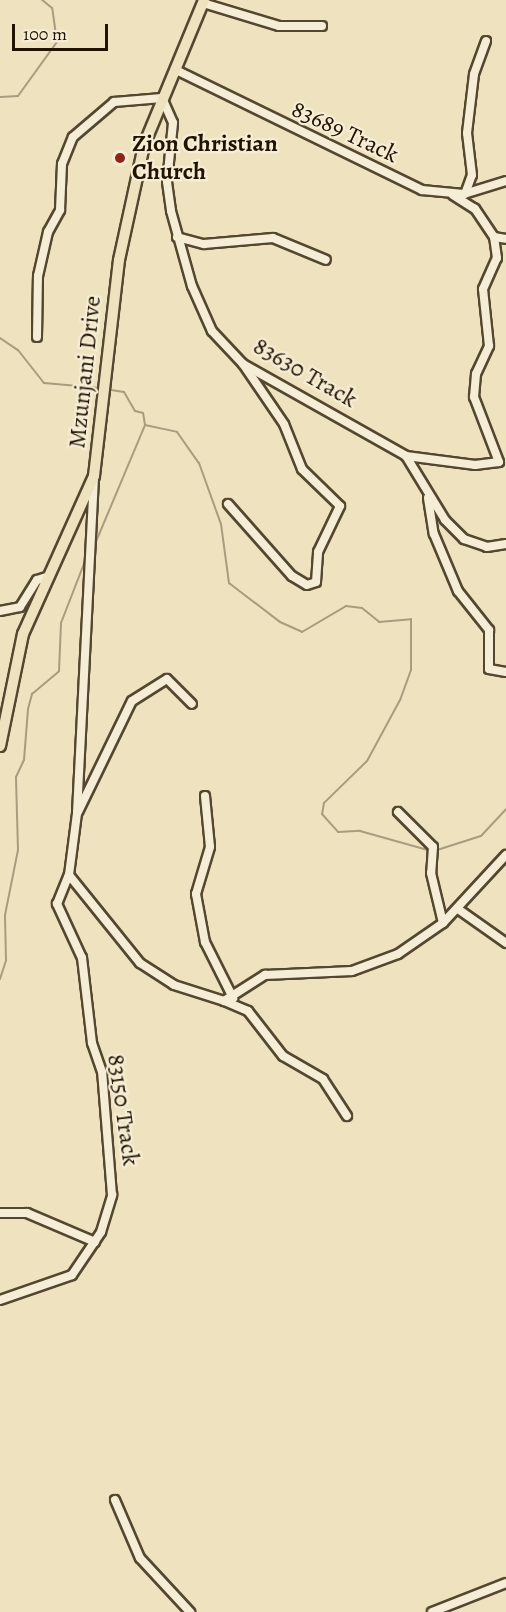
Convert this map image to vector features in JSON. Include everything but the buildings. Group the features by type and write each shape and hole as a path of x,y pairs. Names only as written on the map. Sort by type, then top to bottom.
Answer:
{"main road":[{"name":"Mzunjani Drive","path":"0,746 23,634 94,476 108,380 119,260 144,145 203,1"}],"street":[{"path":"203,1 279,26 322,26"},
{"path":"464,194 472,175 467,133 474,74 486,41"},
{"name":"83689 Track","path":"176,70 321,145 422,190 453,195 464,194 506,181"},
{"path":"36,337 38,276 48,232 60,210 62,164 73,136 114,102 162,98"},
{"name":"83630 Track","path":"162,98 173,123 167,182 177,237 206,320 243,364 406,456"},
{"path":"406,456 475,465 502,459 474,397 476,374 489,346 483,289 497,258 494,237 475,209 453,195"},
{"path":"177,237 204,244 273,238 326,260"},
{"path":"494,237 506,239"},
{"path":"228,504 291,576 307,585 316,582 319,547 340,506 302,469 284,424 243,364"},
{"path":"406,456 427,492 464,539 487,547 506,544"},
{"path":"77,813 94,476"},
{"path":"427,492 439,548 459,591 489,630 489,669 506,672"},
{"path":"0,611 20,607 37,580 49,576"},
{"path":"77,813 132,701 167,679 192,704"},
{"path":"205,796 210,847 196,894 205,942 227,976 229,1000"},
{"path":"398,812 433,851 431,873 443,923"},
{"name":"83150 Track","path":"0,1300 72,1275 95,1242 113,1179 82,958 58,914 59,894 69,875 77,813"},
{"path":"229,1000 266,975 363,968 398,954 443,923 506,855"},
{"path":"69,875 140,963 174,985 229,1000 248,1011 283,1056 323,1078 347,1116"},
{"path":"458,909 506,944"},
{"path":"0,1213 27,1213 95,1242"},
{"path":"115,1500 140,1558 190,1612"},
{"path":"432,1612 506,1583"}],"waterway":[{"path":"0,97 18,96 57,42 52,8 42,0"},
{"path":"0,338 18,350 44,383 101,388"},
{"path":"95,544 145,425 143,413 135,411 124,392 106,389"},
{"path":"145,425 177,432 199,463 221,524 229,583 280,622 302,632 346,606 362,608 379,622 411,619 411,670 400,700 367,761 324,803 322,814 338,832 360,831 431,851"},
{"path":"0,979 6,960 5,915 18,850 16,777 24,760 28,709 32,694 59,671 61,623 87,556"},
{"path":"437,850 481,836 506,809"}],"place":[{"name":"Zion Christian Church","path":"120,158"}]}
